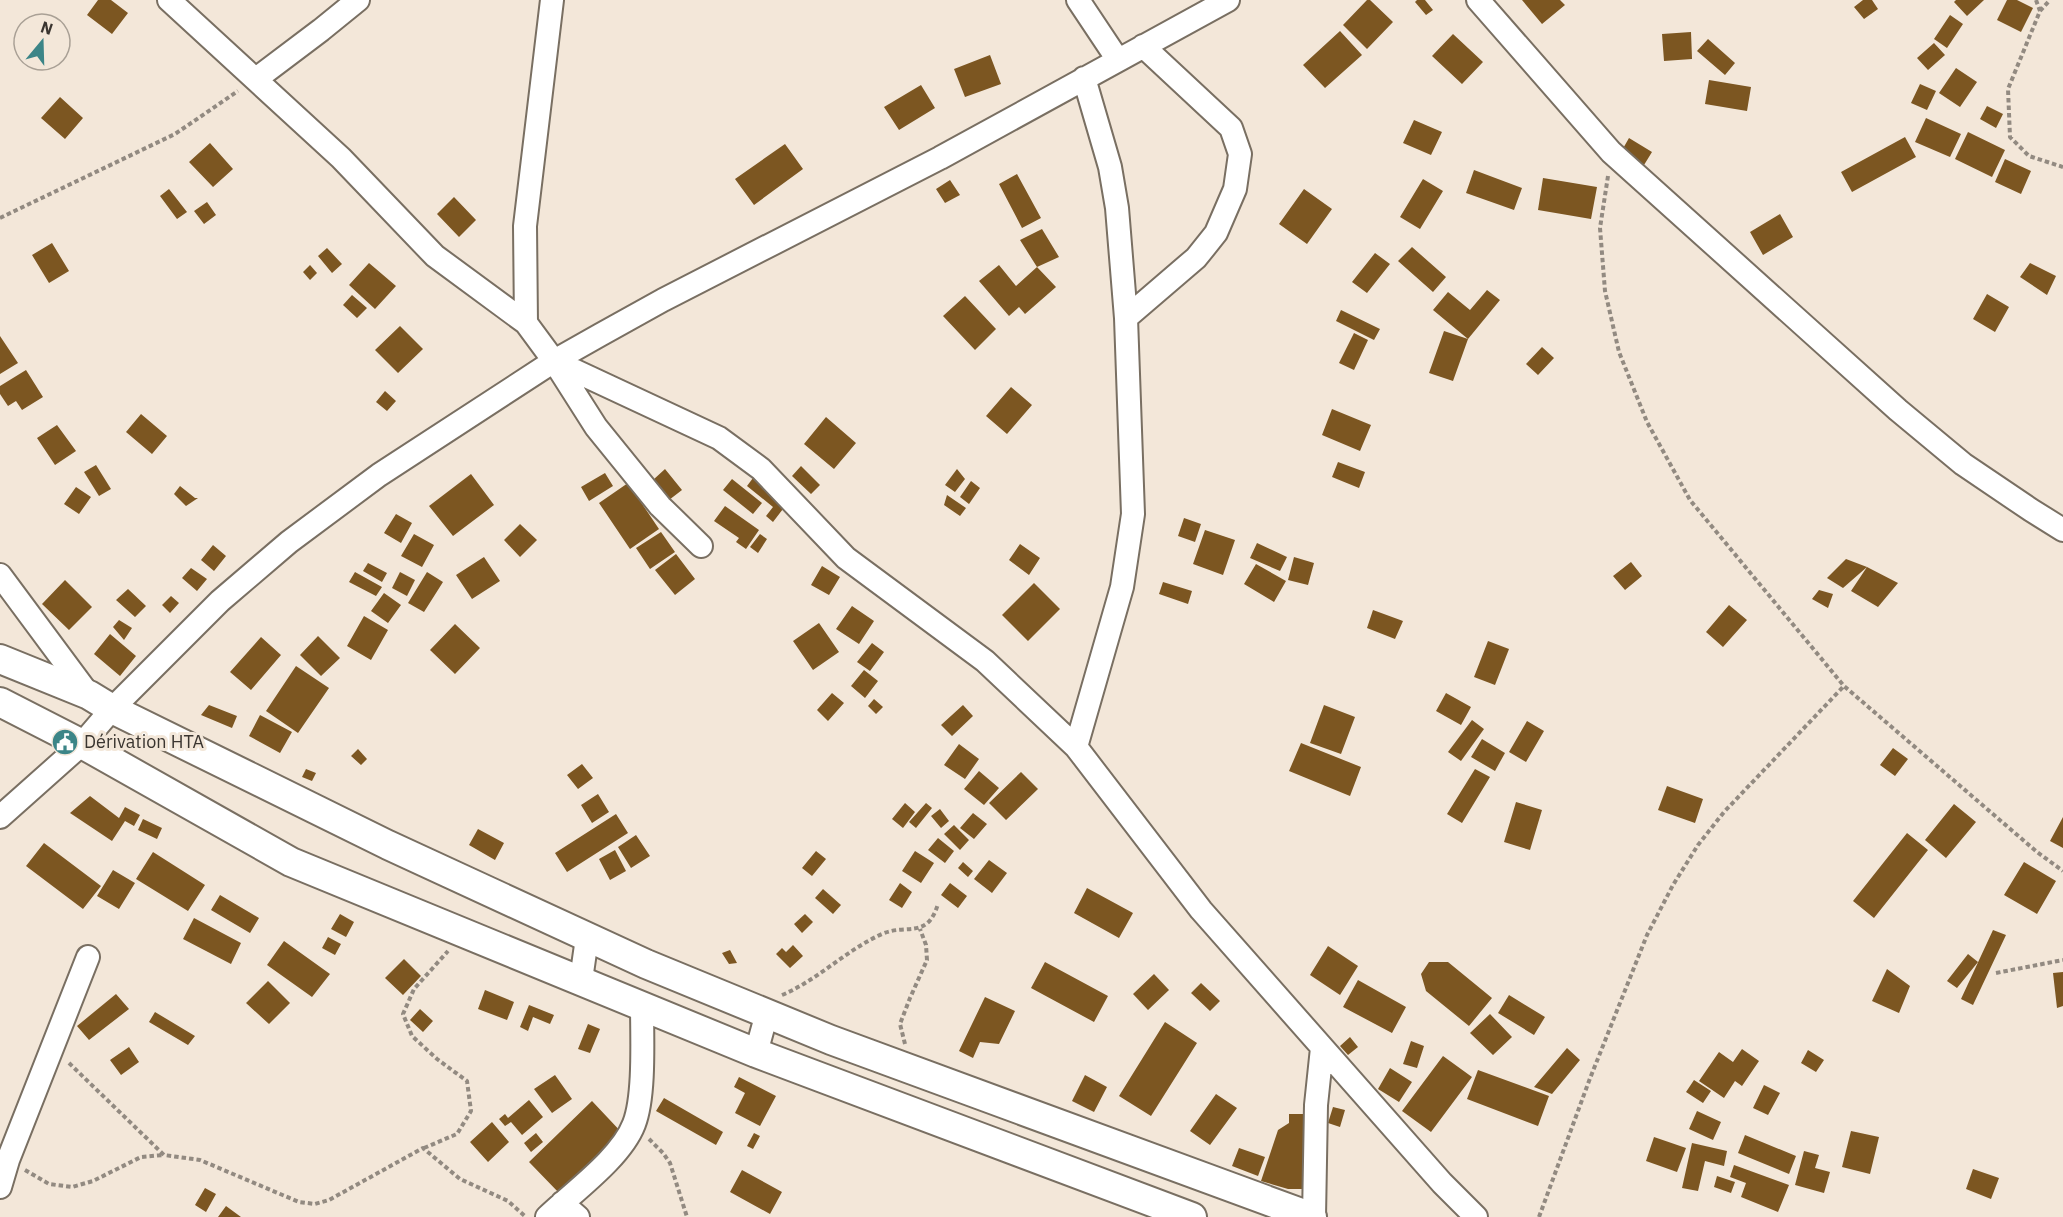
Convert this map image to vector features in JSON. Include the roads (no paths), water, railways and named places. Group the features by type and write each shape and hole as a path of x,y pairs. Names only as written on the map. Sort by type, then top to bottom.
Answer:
{"main road":[{"path":"0,659 100,702 388,845 587,938 831,1040 1313,1217"},
{"path":"0,702 81,744 291,862 756,1053 1192,1217"}],"street":[{"path":"169,0 341,158 435,256 526,323 555,361 596,428 660,506 701,546"},
{"path":"256,79 358,0"},
{"path":"526,323 525,226 552,0"},
{"path":"1078,0 1118,60"},
{"path":"0,817 81,744 100,702 289,542 379,475 555,361 663,300 940,158 1228,0"},
{"path":"1478,0 1611,152 1898,410 1963,464 2063,530"},
{"path":"1126,318 1196,258 1216,233 1236,189 1240,154 1231,128 1143,46"},
{"path":"1076,747 1122,586 1133,514 1126,318 1113,187 1110,167 1084,78"},
{"path":"555,361 719,438 761,468 846,558 985,661 1076,747 1201,910 1442,1183 1476,1217"},
{"path":"0,575 100,702"},
{"path":"581,980 587,938"},
{"path":"0,1187 8,1160 88,957"},
{"path":"562,1212 626,1139 634,1124 640,1103 642,1005"},
{"path":"756,1053 757,1009"},
{"path":"1313,1217 1316,1105 1322,1048"}],"place":[{"name":"Dérivation HTA","path":"65,742"}]}
